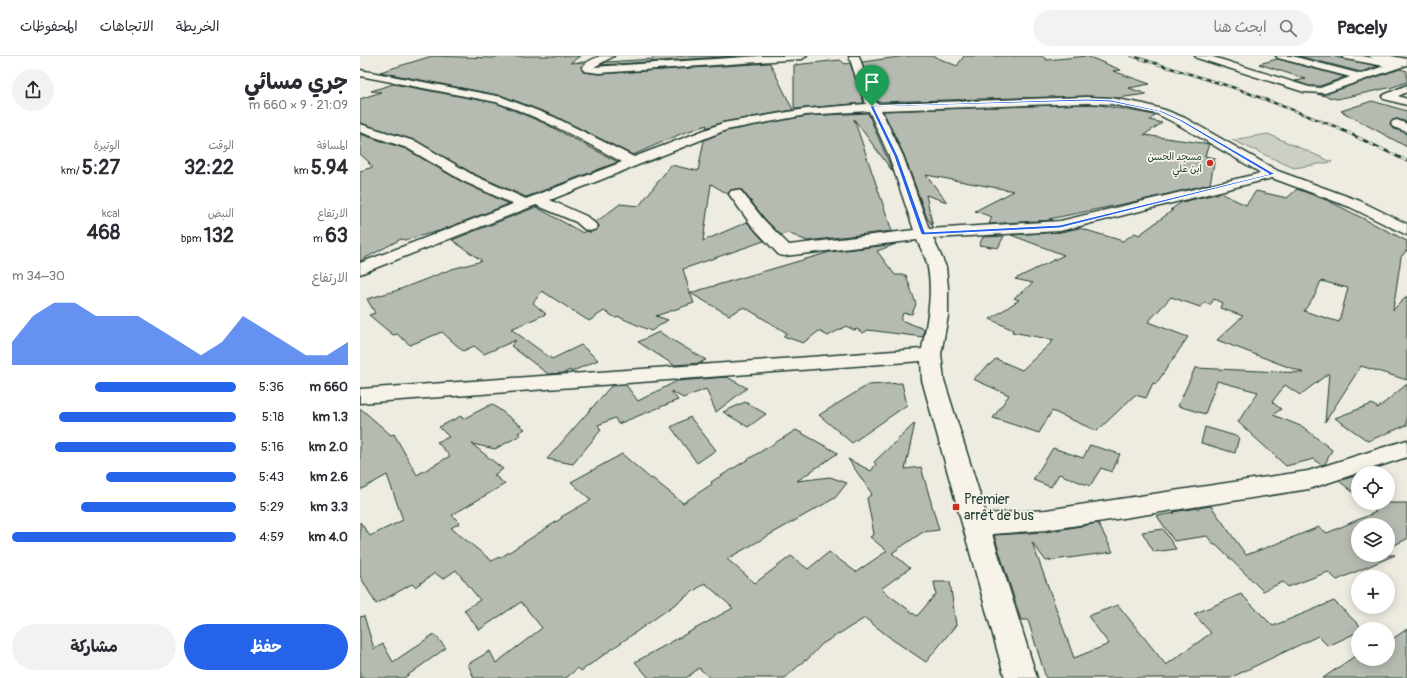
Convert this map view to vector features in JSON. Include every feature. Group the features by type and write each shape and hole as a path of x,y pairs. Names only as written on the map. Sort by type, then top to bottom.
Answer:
{"highway":[{"path":"1374,56 1400,60"}],"street":[{"path":"609,56 593,62 587,67 588,69 599,70 802,56"},
{"path":"854,56 864,87 896,156 923,234 937,267 939,288 938,316 931,354 934,380 1021,678"},
{"path":"1200,56 1314,91 1326,90 1361,78 1400,60"},
{"path":"1281,56 1361,78"},
{"path":"1346,56 1400,60"},
{"path":"360,73 498,99 519,105 570,128 633,162"},
{"path":"1407,88 1388,97 1407,102"},
{"path":"360,269 723,127 806,112 872,106 1087,100 1131,104 1161,112 1181,121 1273,174 1355,204 1407,230"},
{"path":"360,128 412,145 468,178 581,219 590,226"},
{"path":"736,194 758,223 784,251 923,234 1060,226 1273,174"},
{"path":"360,396 931,354"},
{"path":"976,525 1046,520 1309,480 1407,448"}],"shaded area":[{"path":"1268,134 1332,162 1294,168 1232,140"}],"building":[{"path":"432,56 493,58 498,56 580,56 570,63 585,62 581,67 583,72 599,74 770,63 793,110 723,122 706,128 707,125 683,133 633,155 555,116 503,96 380,72"},
{"path":"653,56 737,56 601,65 606,62 653,59"},
{"path":"906,56 933,56 957,66 964,56 1042,56 1047,60 1087,56 1121,70 1113,71 1150,84 1129,88 1146,94 1118,98 1087,96 878,102 870,86 862,62"},
{"path":"1298,56 1331,56 1378,66 1361,72"},
{"path":"1277,59 1345,77 1320,86 1309,86 1295,81 1306,79 1259,64"},
{"path":"840,60 845,64 850,63 864,103 794,109 794,65"},
{"path":"1400,69 1407,71 1407,82 1393,87 1337,99 1317,94 1325,94"},
{"path":"393,84 496,103 544,123 618,162 526,197 474,174 417,141 360,123 360,99 381,92 371,91"},
{"path":"1372,101 1407,111 1407,122 1397,119 1390,123 1392,128 1407,133 1407,147 1341,111"},
{"path":"1087,104 1155,115 1150,120 1162,123 1144,135 1209,144 1205,156 1215,158 1210,184 1138,201 1049,219 1053,220 989,224 992,217 975,211 1014,191 926,175 947,202 926,195 933,227 927,218 904,155 883,111"},
{"path":"868,113 893,172 854,119 892,231 807,241 788,233 781,235 765,219 742,190 731,190 728,194 711,184 703,241 747,222 764,241 683,269 694,303 656,316 668,320 651,331 619,317 616,318 604,311 589,321 542,291 533,303 546,314 511,329 552,359 581,345 598,360 571,372 570,370 564,373 548,374 511,346 516,340 484,354 474,346 463,351 442,332 410,345 397,334 393,335 369,315 375,313 367,299 398,290 452,269 482,261 452,240 536,207 583,233 585,231 590,232 596,230 599,227 596,222 620,204 639,206 671,165 698,171 704,140 726,131 806,116"},
{"path":"360,134 406,149 462,182 509,204 439,231 405,240 401,239 360,261 360,171 373,167 360,154"},
{"path":"1297,189 1329,201 1407,241 1407,250 1401,257 1393,310 1407,296 1407,380 1361,366 1325,422 1329,373 1300,395 1285,385 1272,402 1281,409 1273,415 1303,427 1332,450 1325,464 1321,465 1314,459 1286,466 1238,422 1258,392 1217,381 1205,414 1178,406 1195,368 1304,373 1217,340 1243,316 1220,308 1222,303 1214,299 1210,305 1205,303 1200,307 1171,297 1148,322 1188,337 1156,384 1153,383 1146,398 1135,395 1097,431 1052,411 1039,433 993,418 1009,395 973,379 996,359 1022,370 1054,340 1012,332 1013,330 990,319 1019,300 1014,298 1033,283 1015,279 1064,255 1011,235 1060,232 1079,228 1123,241 1135,233 1139,235 1182,202 1220,193 1246,205 1256,191 1287,198","holes":["1321,281 1348,288 1339,322 1304,311 1315,295"]},
{"path":"1004,236 998,248 979,245 983,237"},
{"path":"896,244 877,251 895,275 906,275 916,304 912,314 903,313 901,320 924,329 923,337 868,330 863,333 857,329 854,330 846,326 828,336 819,331 803,343 783,336 787,333 744,307 729,315 690,293 830,252"},
{"path":"659,332 706,360 701,362 703,363 674,365 638,342"},
{"path":"727,377 747,388 716,412 706,389 683,398 671,391 678,400 618,424 615,418 598,425 601,430 573,464 547,459 611,386 626,385 638,401 677,381"},
{"path":"902,383 907,405 852,443 819,415 868,385"},
{"path":"1407,384 1407,425 1368,441 1335,418 1372,404 1378,408"},
{"path":"745,402 766,414 748,427 723,412"},
{"path":"492,404 525,429 518,433 521,435 495,449 472,444 503,469 494,475 505,484 452,515 460,523 451,528 492,561 499,557 500,558 562,518 561,517 591,500 571,482 622,454 651,479 652,478 683,503 712,484 711,482 796,430 838,453 797,481 830,477 847,483 835,498 727,559 755,583 791,556 808,569 829,552 856,572 887,551 870,537 874,534 867,498 872,494 848,459 871,471 876,464 874,462 915,423 905,469 921,467 939,530 923,532 892,553 910,568 881,589 917,616 936,594 934,582 950,582 956,625 926,662 893,640 865,618 822,644 806,661 805,660 785,678 710,678 699,668 686,678 649,678 635,662 733,608 705,583 581,671 578,668 566,678 474,678 468,664 490,651 496,663 542,628 521,602 479,630 464,610 480,600 456,570 443,579 435,573 415,587 412,584 376,604 360,576 360,522 370,536 403,520 387,475 360,490 360,408 391,435 394,434 417,475 450,456 437,442 449,437 439,427 461,416 463,419"},
{"path":"690,417 716,450 697,463 671,427"},
{"path":"1205,427 1239,437 1235,453 1201,443"},
{"path":"1090,445 1120,454 1112,472 1101,468 1090,486 1059,474 1051,487 1033,480 1053,448 1083,458"},
{"path":"1351,477 1351,490 1339,481"},
{"path":"1395,503 1407,503 1407,539 1395,545 1395,518 1362,518 1376,512 1374,510 1395,510"},
{"path":"1211,506 1246,555 1319,527 1327,533 1351,523 1351,562 1379,562 1360,570 1351,570 1351,574 1337,580 1328,572 1288,587 1283,582 1263,591 1216,545 1214,545 1207,536 1174,541 1157,516"},
{"path":"1098,523 1113,552 1046,561 1032,542 1074,658 1109,644 1088,616 1118,605 1166,665 1211,633 1194,614 1241,594 1273,626 1334,601 1356,622 1351,622 1351,635 1328,646 1318,636 1230,678 1046,678 1028,620 1021,620 994,535 1046,532"},
{"path":"1163,529 1176,549 1154,552 1142,532"},
{"path":"364,616 374,649 383,644 393,662 434,634 446,648 404,678 360,678 360,617"},
{"path":"1407,629 1407,678 1323,678 1351,659 1351,666 1395,666 1395,637"}],"railway":[{"path":"1132,56 1238,89 1339,128"},
{"path":"1336,127 1407,161"}],"place":[{"name":"مسجد الحسن ابن علي","path":"1210,163"},
{"name":"Premier arrêt de bus","path":"956,507"}],"route":[{"path":"1087,100 1111,101 1144,106 1181,121 1273,174 1060,226 923,234 896,156 872,106 1087,100"}]}
